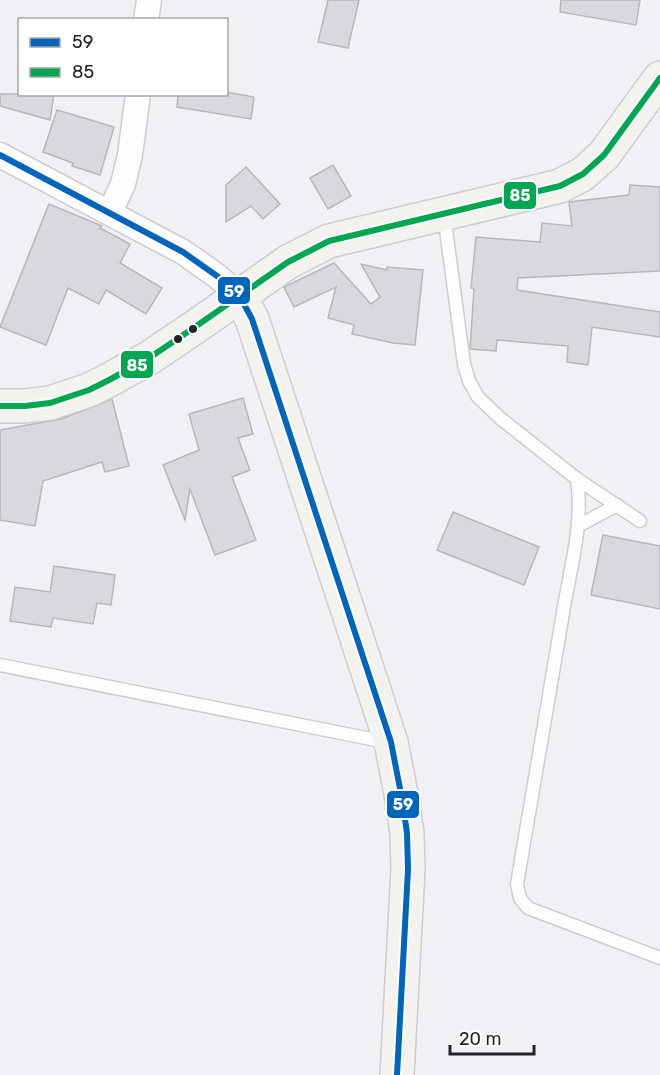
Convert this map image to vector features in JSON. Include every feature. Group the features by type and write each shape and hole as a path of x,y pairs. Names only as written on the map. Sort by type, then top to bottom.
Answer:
{"main road":[{"path":"0,406 50,403 89,390 127,371 288,262 329,241 560,186 583,174 604,155 660,78"},
{"path":"239,295 252,319 391,742 407,833 408,869 397,1075"}],"street":[{"path":"147,18 149,0"},
{"path":"110,212 123,184 130,155 138,96"},
{"path":"0,155 183,252 239,295"}],"lane":[{"path":"444,214 464,364 469,381 478,397 500,418 578,479 640,521"},
{"path":"578,479 581,501 580,525 568,580 517,884 518,891 520,898 528,908 660,958"},
{"path":"580,525 617,505"},
{"path":"0,665 391,742"}],"building":[{"path":"328,0 359,0 348,48 318,42"},
{"path":"561,0 640,0 636,25 560,12"},
{"path":"228,92 254,97 251,119 177,107 178,96 228,96"},
{"path":"0,94 54,96 50,120 0,106"},
{"path":"57,110 114,127 100,175 72,166 73,163 43,152"},
{"path":"333,165 351,196 328,209 310,178"},
{"path":"246,167 280,204 263,219 251,206 226,222 226,185"},
{"path":"630,185 660,187 660,271 518,278 517,290 660,312 660,337 592,327 588,365 567,362 568,346 497,340 496,351 470,349 474,289 471,288 476,237 540,242 542,223 572,226 569,202 629,195"},
{"path":"49,204 102,226 100,228 130,244 120,263 162,288 146,314 106,290 99,304 68,288 46,345 0,327"},
{"path":"334,263 371,304 380,297 361,264 387,270 387,267 423,270 415,345 393,343 352,334 354,325 328,318 336,287 294,307 284,287"},
{"path":"243,398 253,434 238,438 250,470 232,477 256,540 215,555 190,489 185,520 163,465 199,450 189,414"},
{"path":"112,399 129,466 105,472 102,462 43,481 35,526 0,520 0,430 61,419"},
{"path":"453,512 539,547 524,585 437,550"},
{"path":"603,535 660,546 660,609 591,595"},
{"path":"54,566 115,575 111,605 97,603 93,624 53,618 51,627 10,621 15,587 50,592"}],"transit line":[{"name":"85","path":"0,406 50,403 89,390 109,380 149,358 288,262 329,241 560,186 583,174 604,155 660,78"},
{"name":"59","path":"0,155 183,252 239,295 252,319 391,742 402,799 407,833 408,869 397,1075"}]}
